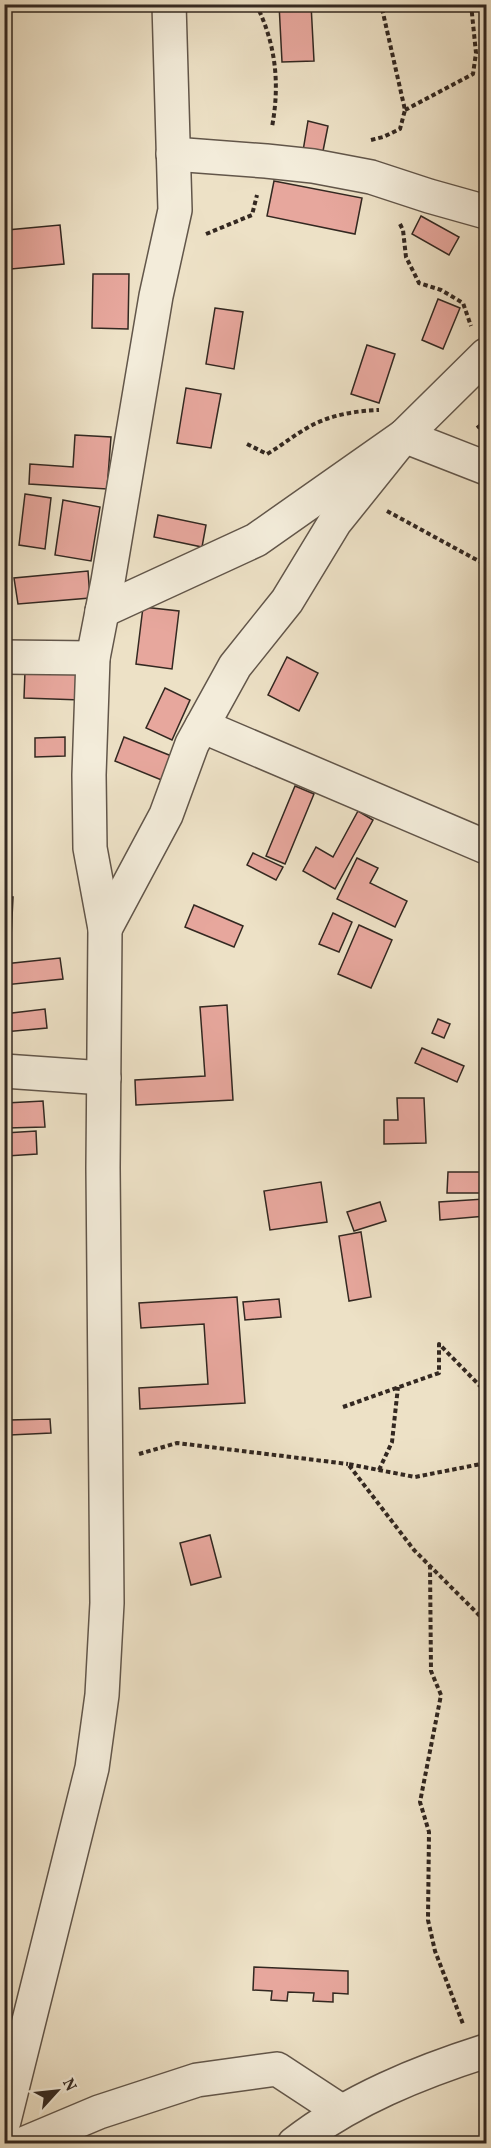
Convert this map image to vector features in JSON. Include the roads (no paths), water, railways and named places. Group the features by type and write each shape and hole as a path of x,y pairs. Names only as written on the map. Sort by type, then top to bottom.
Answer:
{"street":[{"path":"4,2121 92,1768 102,1695 107,1604 103,1168 105,928 90,848 89,775 93,658 156,296 175,210 170,4"},
{"path":"173,154 313,166 372,177 486,212"},
{"path":"105,928 166,815 192,744 235,666 287,601 335,522 408,431 486,355"},
{"path":"102,611 255,540 408,431"},
{"path":"408,431 486,468"},
{"path":"4,657 93,658"},
{"path":"202,726 486,847"},
{"path":"4,1071 104,1078"},
{"path":"294,2144 341,2111 410,2079 475,2054"},
{"path":"23,2144 99,2112 197,2080 277,2069 341,2111"}]}
